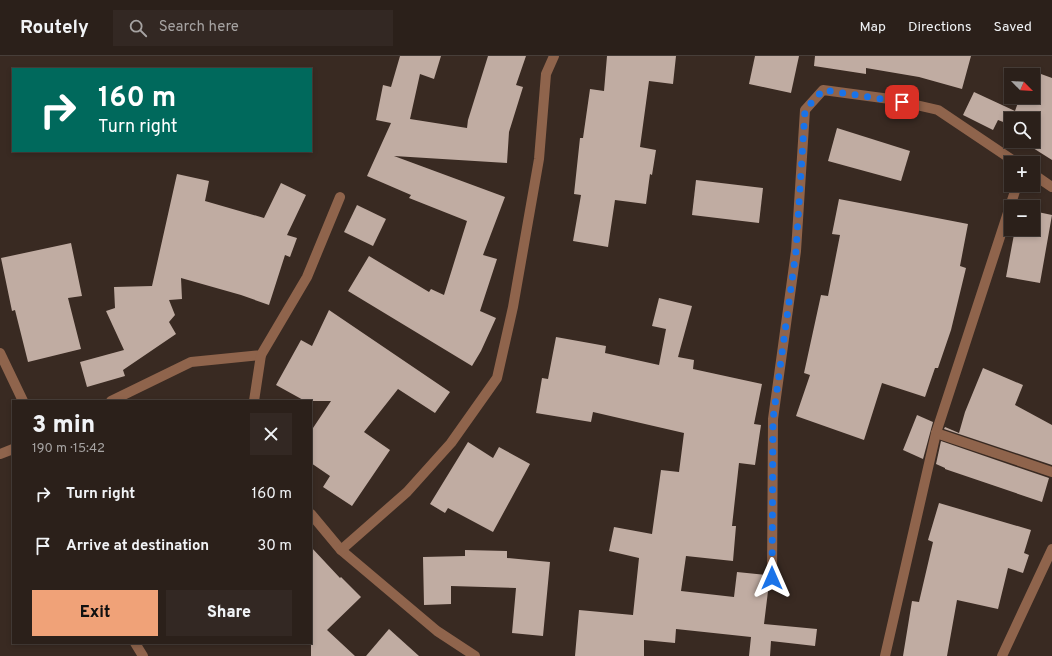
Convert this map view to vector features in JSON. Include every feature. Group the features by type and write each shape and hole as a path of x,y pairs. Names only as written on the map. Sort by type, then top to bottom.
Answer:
{"street":[{"path":"341,550 370,527 417,481 451,443 497,378 513,307 539,159 546,74 554,56"},
{"path":"772,578 773,419 796,251 805,110 823,90 890,98 938,110 1007,156"},
{"path":"1040,178 1052,186"},
{"path":"885,656 936,433 1015,192"},
{"path":"254,400 261,355 307,277 340,197"},
{"path":"0,353 23,400"},
{"path":"113,400 191,362 261,355"},
{"path":"936,433 1052,472"},
{"path":"0,454 12,449"},
{"path":"312,515 341,550 437,630 475,656"},
{"path":"1002,656 1052,549"},
{"path":"137,644 143,656"}],"building":[{"path":"400,56 441,56 434,79 420,74 410,119 467,128 468,120 488,56 526,56 516,85 523,87 509,132 507,163 394,156 505,197 483,255 497,259 480,311 496,318 481,351 472,366 348,291 369,256 429,292 431,289 444,295 467,221 409,198 411,195 367,176 391,123 376,120 383,85 391,87"},
{"path":"607,56 676,56 673,84 649,81 640,147 656,150 652,175 650,174 646,204 615,200 608,247 573,241 581,195 574,194 580,138 583,138 590,89 604,91"},
{"path":"755,56 799,56 791,93 749,84"},
{"path":"815,56 971,56 962,89 919,77 866,68 866,74 814,66"},
{"path":"1040,74 1052,78 1052,160 1033,148 1040,148 1040,112 1004,112 1004,122 998,120 993,130 963,115 974,92 1015,111 1018,104 1040,104"},
{"path":"837,128 910,151 901,181 828,161"},
{"path":"177,174 209,181 205,201 264,218 281,183 306,195 287,235 297,238 290,257 285,255 269,305 241,295 181,278 182,299 169,300 175,315 169,322 176,334 123,370 125,376 87,387 80,362 124,350 106,311 115,308 114,287 152,286"},
{"path":"696,180 763,188 759,223 692,215"},
{"path":"839,199 968,224 960,266 966,268 951,330 938,368 935,368 925,397 882,383 864,440 796,416 810,375 804,373 821,295 828,296 840,235 832,234"},
{"path":"357,205 386,219 373,246 344,232"},
{"path":"1040,212 1052,215 1040,283 1006,277 1014,236 1040,236"},
{"path":"71,243 82,296 68,298 81,349 28,362 15,310 12,311 1,258"},
{"path":"659,298 692,306 678,357 694,360 693,369 762,384 754,424 761,425 755,465 739,463 732,526 736,526 733,561 686,556 681,591 734,597 737,572 766,575 769,583 764,624 817,629 815,646 771,641 770,656 749,656 751,637 676,629 675,643 644,640 644,656 575,656 579,610 633,615 639,558 609,551 614,527 652,534 661,470 679,472 684,433 593,412 591,422 536,413 542,378 548,379 556,337 606,346 605,353 659,365 666,329 652,326"},
{"path":"329,310 450,392 435,413 398,389 364,432 390,450 352,506 323,487 330,476 312,464 312,430 331,401 303,400 276,385 301,340 312,346"},
{"path":"983,368 1023,385 1015,405 1052,425 1052,465 944,429 945,427 959,433 965,412"},
{"path":"917,415 933,422 923,459 903,450"},
{"path":"941,441 1049,478 1042,502 945,469 936,464"},
{"path":"468,442 493,458 499,447 530,464 493,532 448,508 445,513 430,504"},
{"path":"939,503 1031,530 1024,553 1029,555 1023,573 1008,568 998,609 957,600 947,656 903,656 912,601 919,602 933,542 928,540"},
{"path":"312,548 340,578 341,577 361,597 327,630 355,656 311,656"},
{"path":"465,550 507,551 507,558 550,562 543,636 512,633 516,588 451,586 451,604 424,605 423,557 465,556"},
{"path":"389,629 419,656 366,656"}],"route":[{"path":"772,578 773,419 796,251 805,110 823,90 890,98 902,102"}]}
